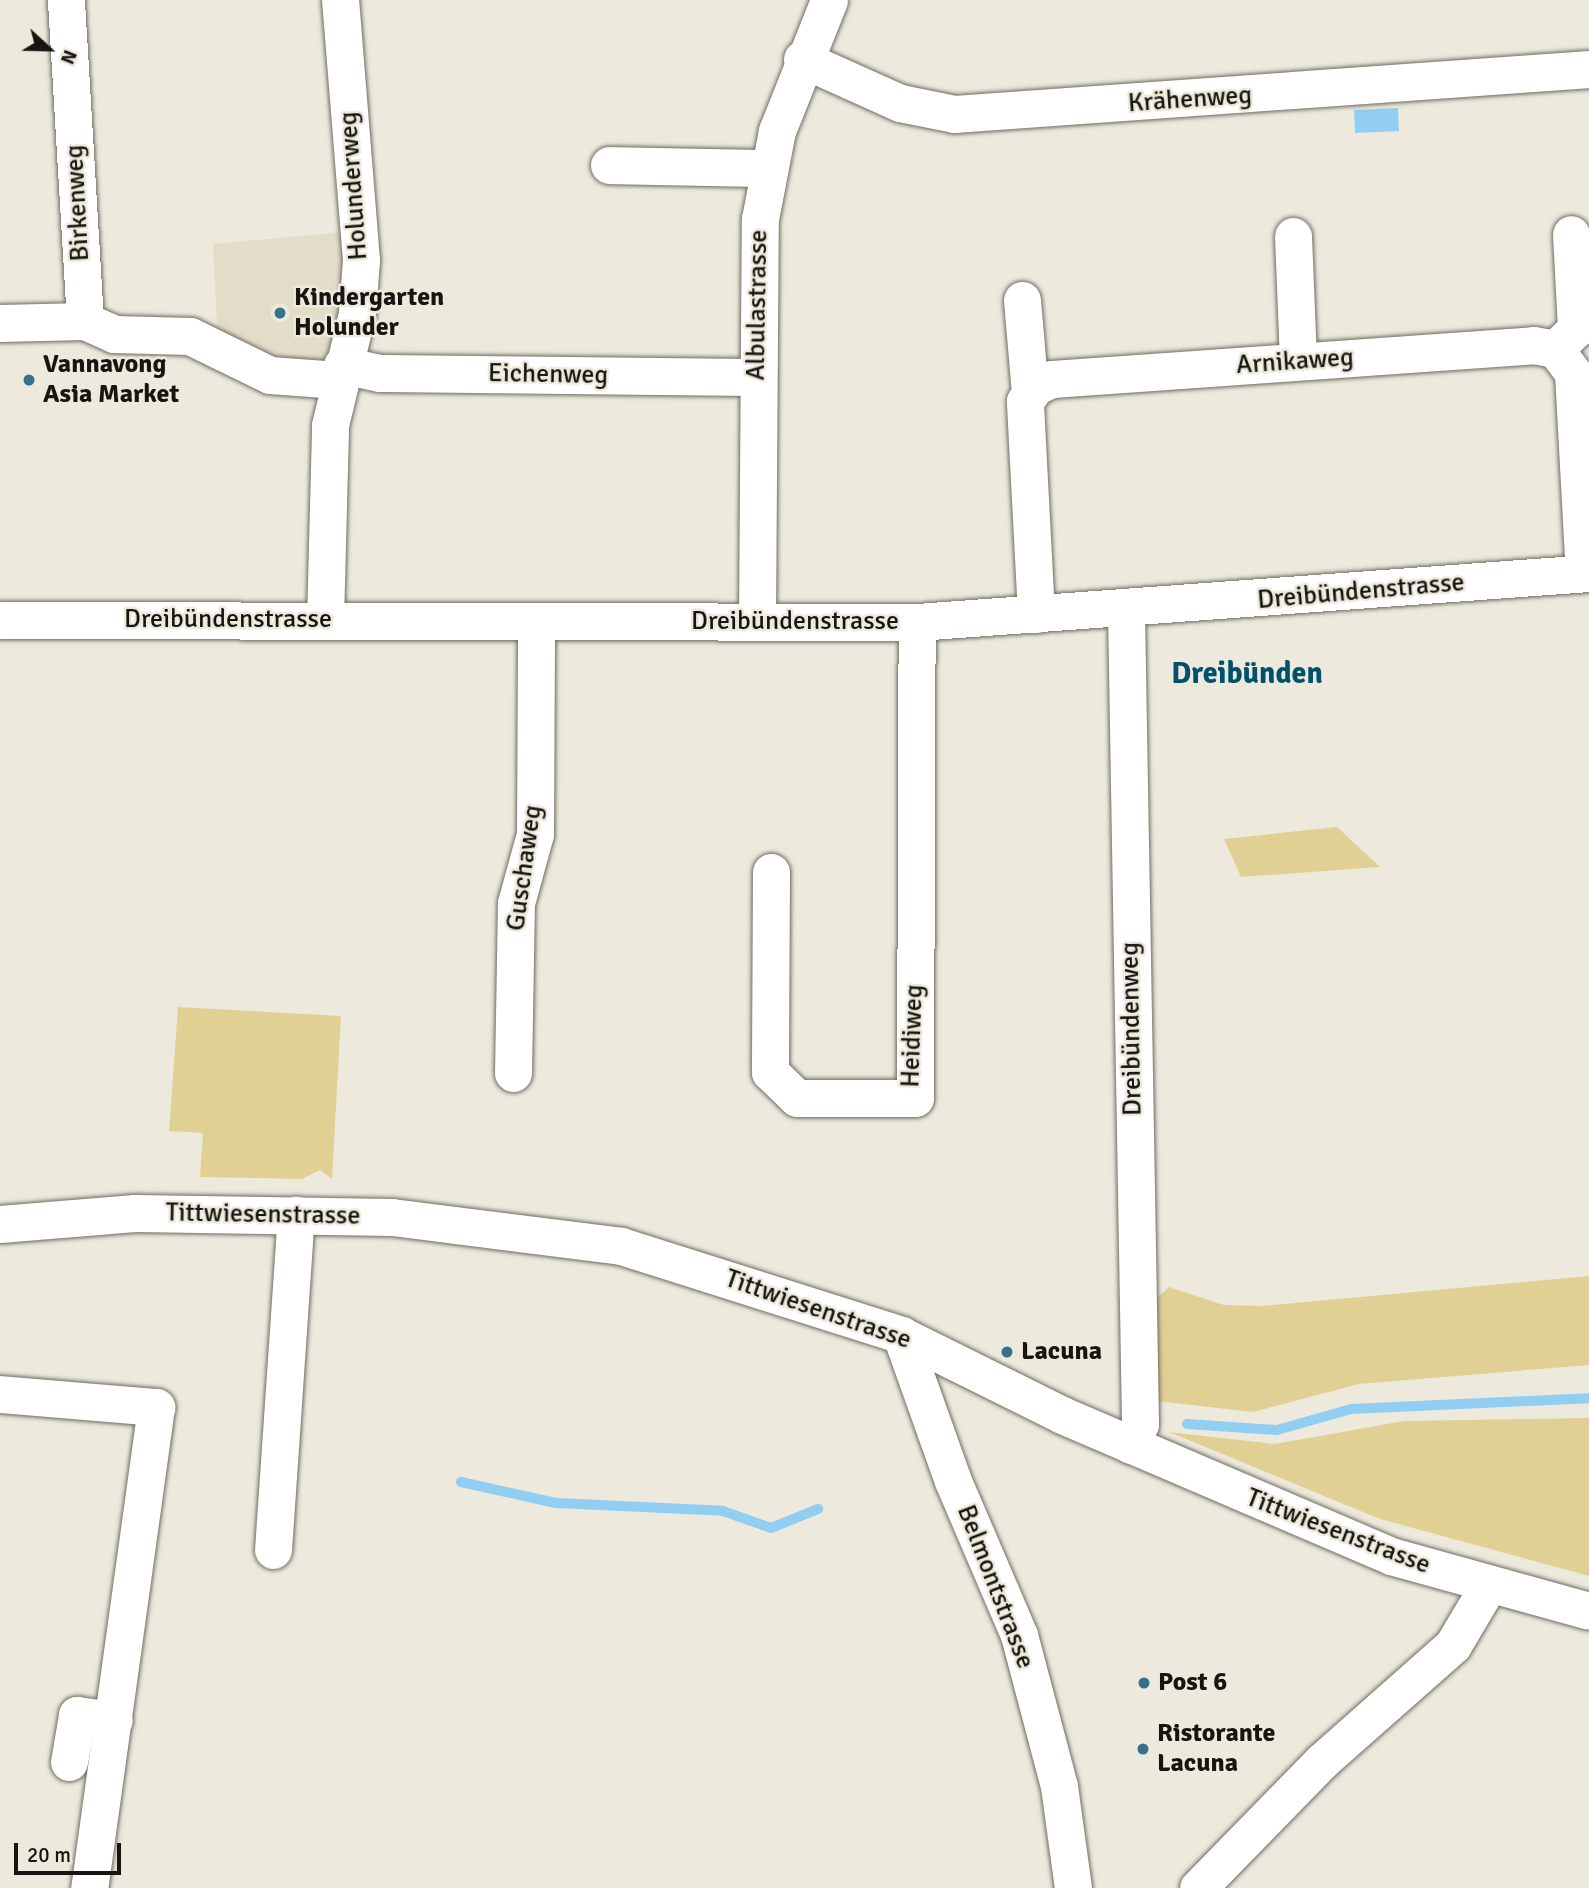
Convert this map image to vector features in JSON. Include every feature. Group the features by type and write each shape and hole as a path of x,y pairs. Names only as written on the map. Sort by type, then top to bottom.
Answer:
{"street":[{"name":"Birkenweg","path":"66,0 85,321"},
{"name":"Holunderweg","path":"325,621 327,471 340,372 357,313 361,260 340,0"},
{"name":"Albulastrasse","path":"757,622 755,377 760,219 768,168 802,59 829,0"},
{"name":"Krähenweg","path":"802,59 900,103 954,114 1589,69"},
{"path":"609,165 768,168"},
{"path":"1571,234 1576,329 1555,349 1573,373 1586,573"},
{"path":"1293,236 1298,361"},
{"path":"1022,300 1030,394 1026,401 1036,614"},
{"path":"0,323 85,321"},
{"name":"Eichenweg","path":"85,321 114,334 190,336 270,375 340,372 755,377"},
{"name":"Arnikaweg","path":"1030,394 1052,379 1534,345 1555,349"},
{"name":"Dreibündenstrasse","path":"0,620 917,622 1036,614 1126,612 1586,573"},
{"name":"Dreibündenweg","path":"1126,612 1140,1424 1130,1445"},
{"name":"Guschaweg","path":"513,1073 516,903 535,834 536,622"},
{"name":"Heidiweg","path":"771,872 770,1072 797,1098 915,1098 917,622"},
{"name":"Tittwiesenstrasse","path":"0,1224 135,1213 296,1215 439,1221 621,1246 901,1335 1130,1445 1391,1556 1488,1586 1589,1611"},
{"path":"273,1549 296,1215"},
{"name":"Belmontstrasse","path":"901,1335 953,1481 1019,1635 1059,1786 1074,1887"},
{"path":"0,1394 156,1407 89,1888"},
{"path":"1198,1888 1312,1770 1453,1645 1488,1586"},
{"path":"69,1762 77,1715 114,1720"}],"shaded area":[{"name":"Kindergarten Holunder","path":"346,232 346,298 328,371 226,345 217,327 213,244"},
{"path":"1337,827 1380,867 1241,877 1224,839"},
{"path":"178,1007 341,1016 332,1179 320,1170 302,1179 200,1177 203,1133 169,1131"},
{"path":"1589,1276 1589,1365 1359,1384 1253,1412 1156,1401 1156,1299 1169,1287 1224,1305 1262,1306"},
{"path":"1589,1418 1589,1576 1380,1519 1169,1432 1275,1444 1404,1421"}],"water":[{"path":"1398,108 1399,131 1355,133 1354,110"}],"waterway":[{"path":"1187,1424 1277,1430 1351,1409 1589,1398"},
{"path":"461,1482 556,1503 723,1511 771,1528 818,1509"}],"place":[{"name":"Kindergarten Holunder","path":"280,313"},
{"name":"Vannavong Asia Market","path":"29,380"},
{"name":"Lacuna","path":"1007,1352"},
{"name":"Post 6","path":"1144,1683"},
{"name":"Ristorante Lacuna","path":"1143,1749"}],"district":[{"name":"Dreibünden","path":"1247,674"}]}
